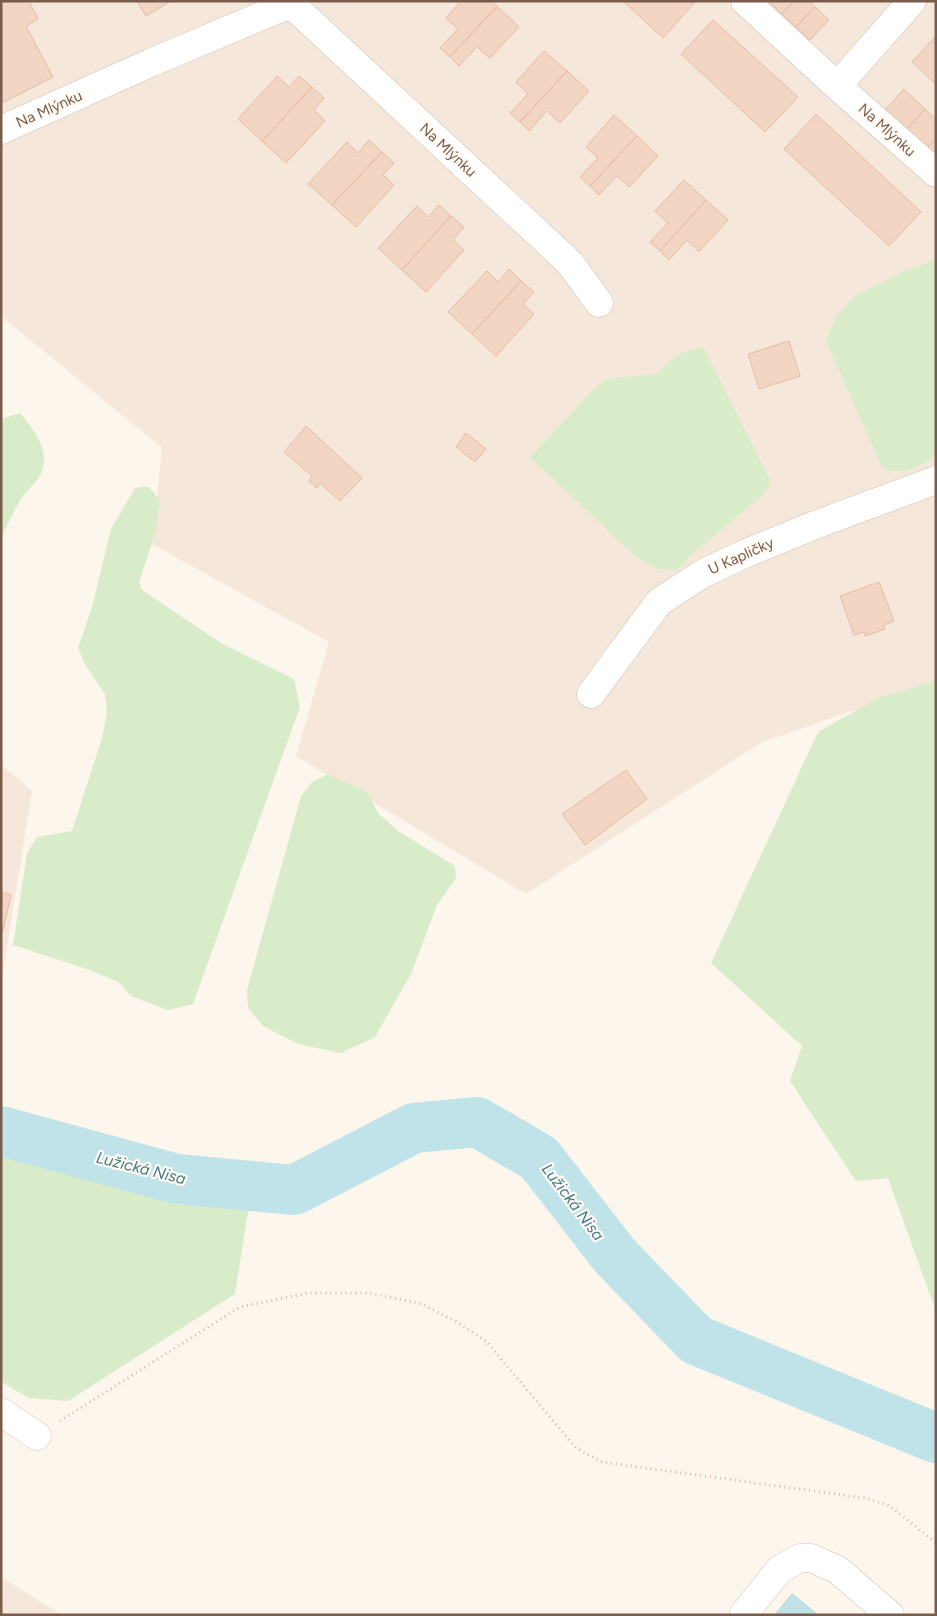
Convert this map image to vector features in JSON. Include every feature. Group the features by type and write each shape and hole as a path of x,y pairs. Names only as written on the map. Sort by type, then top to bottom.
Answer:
{"street":[{"name":"Na Mlýnku","path":"746,1 837,86 936,173"},
{"path":"837,86 912,1"},
{"name":"Na Mlýnku","path":"1,130 150,63 294,3 570,263 599,303"},
{"name":"U Kapličky","path":"591,694 659,602 702,574 744,554 815,525 936,480"},
{"path":"1,1412 37,1436"},
{"path":"743,1615 779,1570 800,1558 811,1558 838,1570 890,1615"}],"path":[{"path":"37,1436 240,1307 308,1293 370,1293 422,1304 455,1321 486,1342 576,1448 602,1462 865,1498 890,1506 936,1543"}],"shaded area":[{"path":"1,1 936,1 936,682 762,742 526,894 296,756 329,642 152,544 162,448 1,316"},
{"path":"1,764 32,791 1,984"},
{"path":"1,1577 62,1615 1,1615"}],"green space":[{"path":"936,259 936,456 911,469 891,471 883,469 826,341 837,316 853,297 899,274"},
{"path":"703,347 770,480 769,487 764,494 692,554 677,571 658,569 636,557 530,457 598,385 613,378 657,374 677,356"},
{"path":"20,413 37,435 41,444 44,461 38,479 20,501 1,540 1,419"},
{"path":"148,486 160,500 156,530 139,583 142,590 221,643 294,679 300,707 193,1004 168,1010 131,996 118,982 90,970 13,945 27,853 37,837 72,831 102,738 107,714 105,694 85,664 78,648 92,607 111,529 135,488"},
{"path":"936,681 936,1312 888,1178 856,1181 790,1081 802,1046 711,963 818,732 878,698"},
{"path":"328,774 367,792 378,813 398,831 455,866 456,878 437,905 411,974 375,1037 341,1053 298,1044 263,1026 248,1008 247,990 301,796 312,782"},
{"path":"1,1148 178,1205 249,1205 235,1294 68,1401 29,1398 1,1382"}],"water":[{"path":"792,1594 818,1615 775,1615"}],"building":[{"path":"1,1 29,1 38,19 26,26 53,77 4,102 1,97"},
{"path":"137,1 171,1 146,16"},
{"path":"461,1 491,1 497,6 450,57 440,48 458,29 446,18"},
{"path":"623,1 694,1 695,2 663,38"},
{"path":"768,1 794,1 782,14"},
{"path":"794,1 809,1 815,7 796,27 782,14"},
{"path":"497,6 519,27 490,58 477,47 459,66 450,57"},
{"path":"815,7 829,20 810,40 796,27"},
{"path":"713,20 798,97 765,132 681,54"},
{"path":"936,36 936,84 912,62"},
{"path":"544,51 567,71 520,122 510,113 528,94 516,82"},
{"path":"567,71 589,91 560,123 547,111 529,131 520,122"},
{"path":"277,76 289,87 299,76 312,87 262,141 238,119"},
{"path":"312,87 324,98 314,110 325,121 286,163 262,141"},
{"path":"904,89 925,109 906,130 885,110"},
{"path":"925,109 936,119 936,139 927,148 906,130"},
{"path":"816,114 921,212 889,246 784,149"},
{"path":"614,115 637,136 590,186 580,177 598,158 586,147"},
{"path":"637,136 658,156 629,187 617,176 599,195 590,186"},
{"path":"936,139 936,156 927,148"},
{"path":"369,140 382,152 332,205 308,184 347,142 358,153"},
{"path":"382,152 394,163 383,175 394,185 356,227 332,205"},
{"path":"684,180 706,200 660,251 650,242 668,223 655,211"},
{"path":"706,200 728,220 699,252 687,240 669,260 660,251"},
{"path":"439,205 451,216 402,270 378,248 417,206 428,217"},
{"path":"451,216 464,227 453,240 464,250 426,292 402,270"},
{"path":"509,269 521,281 472,334 448,312 487,271 498,282"},
{"path":"521,281 534,292 523,304 534,314 496,356 472,334"},
{"path":"789,341 800,376 759,389 748,354"},
{"path":"306,426 362,478 340,501 320,483 317,488 309,481 312,476 284,452"},
{"path":"466,433 486,449 475,462 456,447"},
{"path":"879,582 894,621 884,625 885,629 865,636 864,632 854,635 840,596"},
{"path":"626,770 647,799 585,845 562,814"},
{"path":"1,892 11,895 3,931 1,930"}],"waterway":[{"name":"Lužická Nisa","path":"1,1131 177,1179 294,1190 414,1128 477,1122 539,1158 615,1256 696,1340 936,1438"}]}
